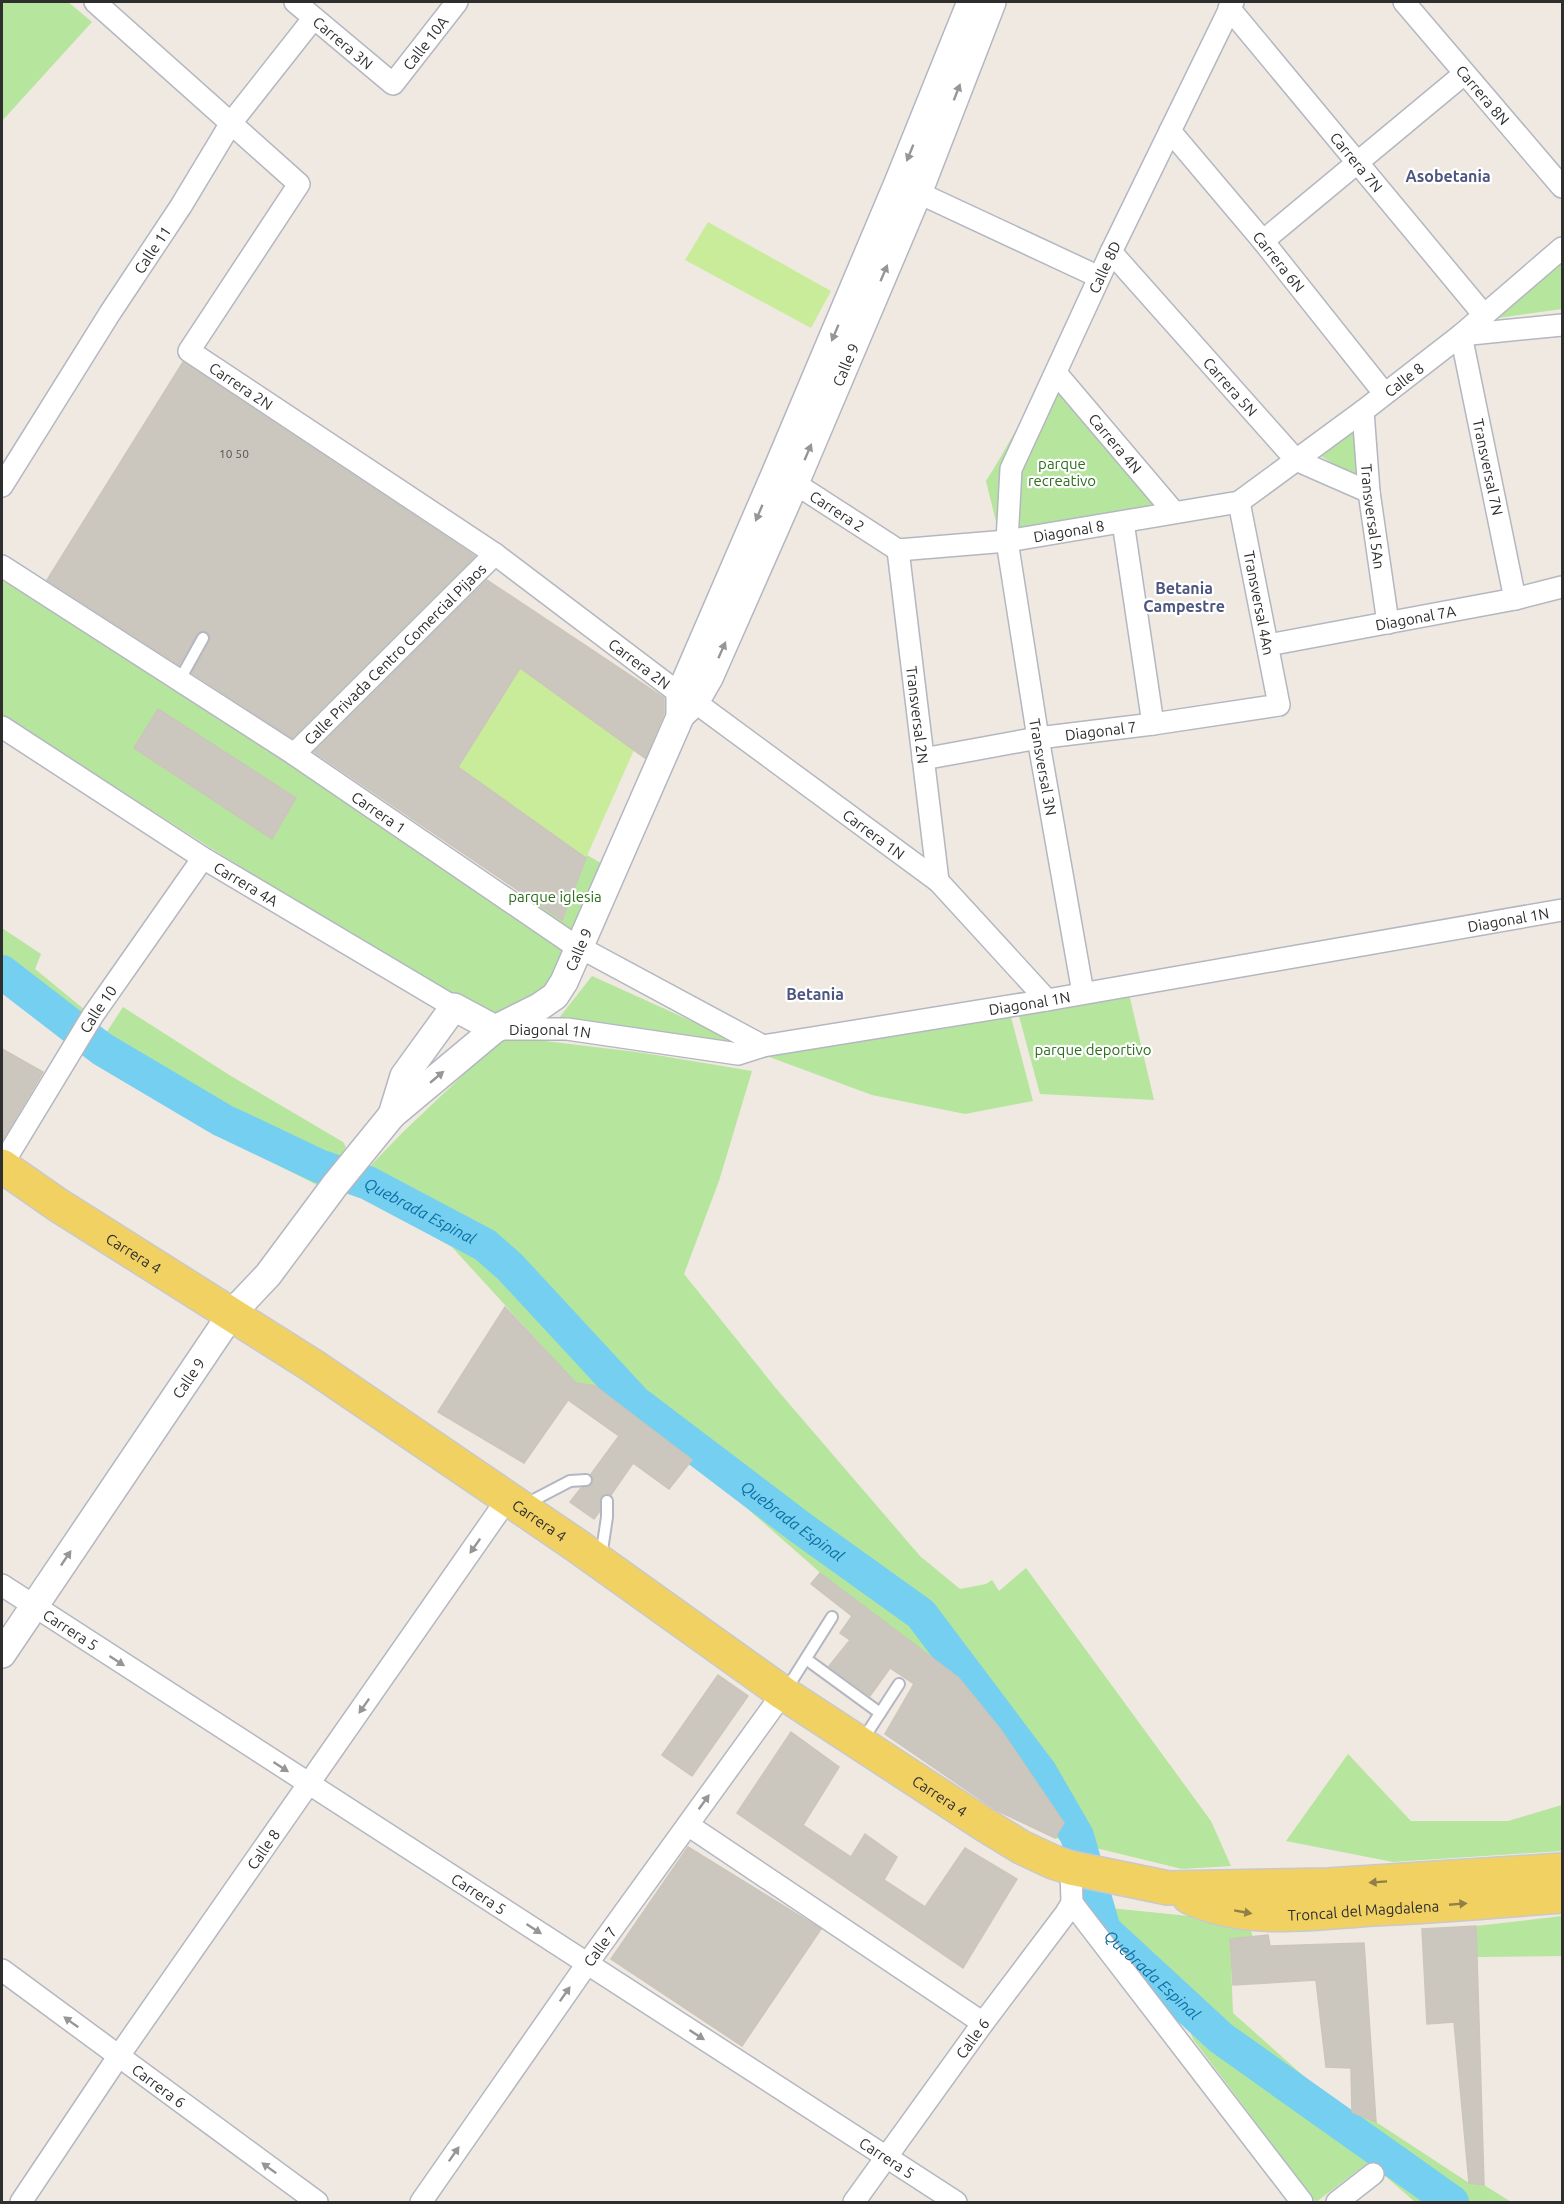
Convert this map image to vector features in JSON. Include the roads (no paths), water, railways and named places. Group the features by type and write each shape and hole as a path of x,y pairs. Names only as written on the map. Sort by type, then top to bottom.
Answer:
{"main road":[{"name":"Carrera 4","path":"2,1165 58,1205 232,1313 515,1503 783,1693 1021,1847 1075,1869"},
{"name":"Troncal del Magdalena","path":"1075,1869 1167,1887 1306,1886 1563,1870"},
{"name":"Troncal del Magdalena","path":"1167,1887 1209,1907 1257,1915 1437,1906 1563,1896"}],"street":[{"name":"Carrera 2N","path":"95,2 299,184 189,351 495,554 685,704"},
{"name":"Carrera 3N","path":"295,2 393,84"},
{"name":"Calle 10A","path":"393,84 457,2"},
{"name":"Calle 9","path":"908,188 971,2"},
{"name":"Calle 9","path":"2,1654 232,1313 268,1275 366,1145 392,1115 495,1029 539,1008 555,996 564,982 685,704 709,678 786,477 908,188 992,2"},
{"name":"Carrera 8N","path":"1404,2 1563,188"},
{"name":"Calle 8D","path":"1007,541 1011,469 1099,277 1231,5"},
{"name":"Carrera 7N","path":"1231,5 1484,315"},
{"name":"Calle 11","path":"2,486 110,313 181,206 231,123 313,19"},
{"path":"1263,241 1464,74"},
{"name":"Carrera 6N","path":"1170,131 1263,241 1384,393"},
{"path":"908,188 1099,277"},
{"name":"Calle 8","path":"1239,502 1363,411 1461,335 1563,248"},
{"name":"Carrera 5N","path":"1111,252 1296,460 1369,492"},
{"path":"1461,335 1563,325"},
{"name":"Transversal 7N","path":"1461,335 1515,599"},
{"name":"Carrera 4N","path":"1056,373 1174,512"},
{"name":"Transversal 5An","path":"1363,411 1369,492 1389,623"},
{"name":"Carrera 2","path":"786,477 897,550"},
{"name":"Diagonal 8","path":"897,550 1007,541 1239,502"},
{"name":"Transversal 4An","path":"1239,502 1279,705"},
{"path":"1123,522 1153,724"},
{"name":"Transversal 3N","path":"1007,541 1038,738 1083,993"},
{"name":"Transversal 2N","path":"897,550 938,881"},
{"name":"Calle Privada Centro Comercial Pijaos","path":"294,754 495,554"},
{"name":"Carrera 1","path":"2,566 294,754 568,941 763,1046"},
{"name":"Diagonal 7A","path":"1268,645 1515,599 1563,587"},
{"name":"Carrera 1N","path":"685,704 938,881 1047,1000"},
{"name":"Diagonal 7","path":"923,759 1038,738 1279,705"},
{"name":"Carrera 4A","path":"2,727 204,858 454,1007 495,1029"},
{"name":"Calle 10","path":"2,1165 93,1015 204,858"},
{"name":"Diagonal 1N","path":"495,1029 567,1029 738,1054 763,1046 1047,1000 1563,910"},
{"name":"Calle 9","path":"392,1115 404,1076 454,1007"},
{"name":"Calle 8","path":"21,2202 118,2057 309,1785 515,1503"},
{"name":"Carrera 5","path":"2,1585 956,2202"},
{"name":"Calle 7","path":"421,2202 587,1964 783,1693"},
{"path":"688,1825 983,2023"},
{"path":"1075,1869 1072,1903 1302,2202"},
{"name":"Calle 6","path":"854,2202 1072,1903"},
{"name":"Carrera 6","path":"2,1971 317,2202"},
{"path":"1337,2202 1373,2174"}],"lane":[{"path":"179,681 203,638"},
{"path":"515,1503 570,1482 586,1480"},
{"path":"600,1563 607,1501"},
{"path":"783,1693 832,1617"},
{"path":"806,1659 880,1713"},
{"path":"860,1743 898,1684"}],"waterway":[{"name":"Quebrada Espinal","path":"2,972 102,1049 222,1120 319,1166 368,1183 485,1245 510,1267 635,1402 801,1528 921,1614 1040,1772 1077,1836 1104,1930 1221,2038 1452,2202"}],"district":[{"name":"Asobetania","path":"1448,176"},
{"name":"Betania Campestre","path":"1184,597"},
{"name":"Betania","path":"815,994"}],"park label":[{"name":"parque recreativo","path":"1062,472"},
{"name":"parque iglesia","path":"555,896"},
{"name":"parque deportivo","path":"1093,1049"}]}
